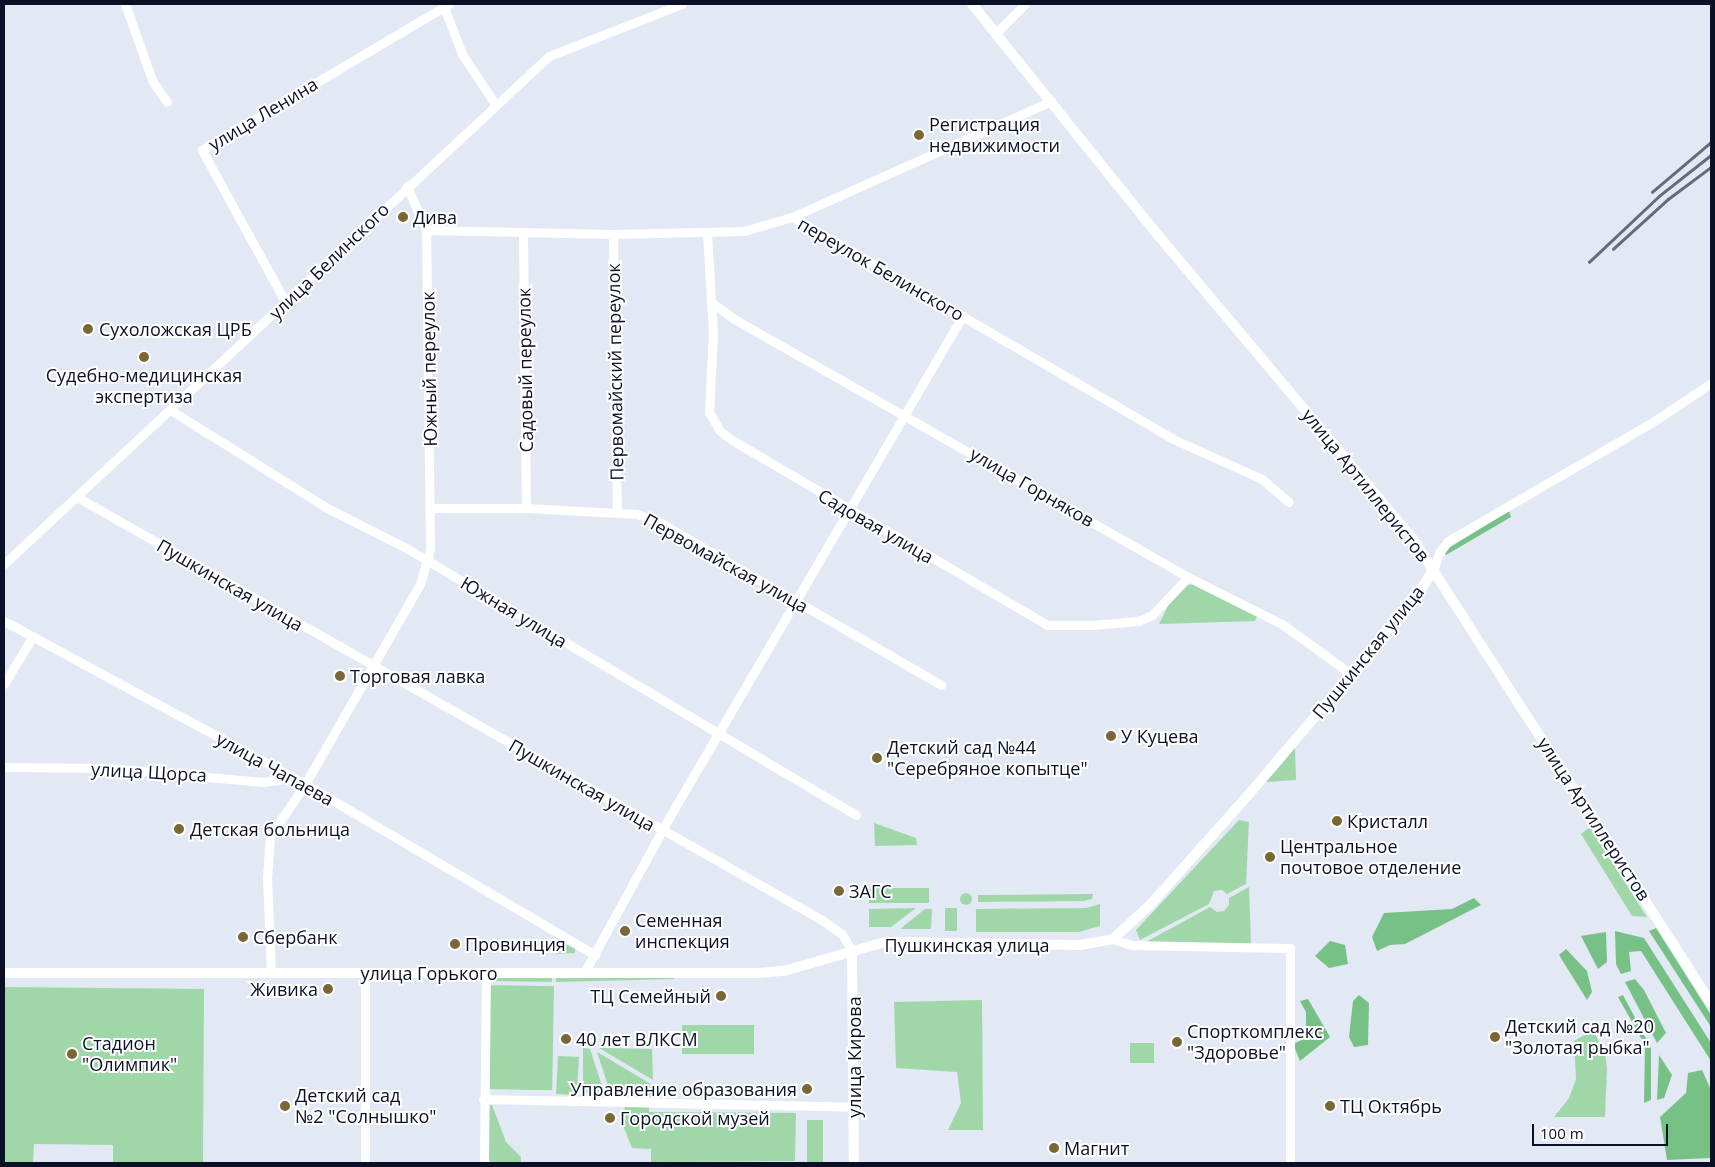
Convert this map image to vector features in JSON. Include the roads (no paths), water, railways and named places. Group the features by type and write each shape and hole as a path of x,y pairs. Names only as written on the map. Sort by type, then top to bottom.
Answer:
{"street":[{"path":"125,4 153,82 167,102"},
{"name":"улица Белинского","path":"4,564 172,410 407,186 549,56 682,4"},
{"name":"улица Артиллеристов","path":"972,4 1181,262 1394,514 1434,568 1711,1003"},
{"path":"995,34 1025,4"},
{"path":"446,5 462,54 495,104"},
{"name":"улица Ленина","path":"286,303 202,150 446,5"},
{"path":"792,218 1050,101"},
{"path":"407,186 426,230"},
{"name":"переулок Белинского","path":"426,230 613,234 707,233 744,231 792,218 1171,438 1262,479 1288,502"},
{"name":"Южный переулок","path":"270,973 268,850 276,824 304,784 371,665 420,584 428,562 432,508 426,230"},
{"name":"Садовый переулок","path":"523,232 526,508"},
{"path":"707,233 711,302"},
{"name":"Первомайский переулок","path":"613,234 617,511"},
{"name":"улица Горняков","path":"711,302 734,319 906,415 1188,577 1282,624 1351,674"},
{"name":"Садовая улица","path":"711,302 713,370 709,412 720,431 848,510 1047,625 1085,626 1138,621 1152,614 1188,577"},
{"path":"584,974 662,830 848,510 906,415 962,315"},
{"name":"Пушкинская улица","path":"1113,939 1150,905 1351,674 1424,585 1434,568 1439,553 1448,541 1654,421 1711,383"},
{"name":"Южная улица","path":"172,410 327,508 428,562 856,815"},
{"name":"Пушкинская улица","path":"77,497 822,920 842,934 852,951 885,942 1080,945 1113,939 1131,945 1290,948 1290,1163"},
{"name":"Первомайская улица","path":"432,508 526,508 617,511 659,522 941,685"},
{"name":"улица Чапаева","path":"4,621 294,778 595,955"},
{"path":"4,684 32,636"},
{"name":"улица Щорса","path":"4,767 106,768 263,782 294,778"},
{"name":"улица Горького","path":"4,974 759,973 784,970 852,951"},
{"name":"улица Кирова","path":"852,951 855,1107 854,1163"},
{"path":"484,1163 483,1099 486,973"},
{"path":"365,1163 366,974"},
{"path":"483,1099 855,1107"}],"railway":[{"path":"1652,192 1711,142"},
{"path":"1589,262 1659,196 1711,155"},
{"path":"1613,249 1668,199 1711,167"}],"place":[{"name":"Регистрация недвижимости","path":"919,135"},
{"name":"Дива","path":"403,217"},
{"name":"Сухоложская ЦРБ","path":"88,329"},
{"name":"Судебно-медицинская экспертиза","path":"144,357"},
{"name":"Торговая лавка","path":"340,676"},
{"name":"У Куцева","path":"1111,736"},
{"name":"Детский сад №44 \"Серебряное копытце\"","path":"877,758"},
{"name":"Кристалл","path":"1337,821"},
{"name":"Детская больница","path":"179,829"},
{"name":"Центральное почтовое отделение","path":"1270,857"},
{"name":"ЗАГС","path":"839,891"},
{"name":"Семенная инспекция","path":"625,931"},
{"name":"Сбербанк","path":"243,937"},
{"name":"Провинция","path":"455,944"},
{"name":"Живика","path":"328,989"},
{"name":"ТЦ Семейный","path":"721,996"},
{"name":"Детский сад №20 \"Золотая рыбка\"","path":"1495,1037"},
{"name":"40 лет ВЛКСМ","path":"566,1039"},
{"name":"Спорткомплекс \"Здоровье\"","path":"1177,1042"},
{"name":"Стадион \"Олимпик\"","path":"72,1054"},
{"name":"Управление образования","path":"807,1089"},
{"name":"Детский сад №2 \"Солнышко\"","path":"285,1106"},
{"name":"ТЦ Октябрь","path":"1330,1106"},
{"name":"Городской музей","path":"610,1118"},
{"name":"Магнит","path":"1054,1148"}]}
